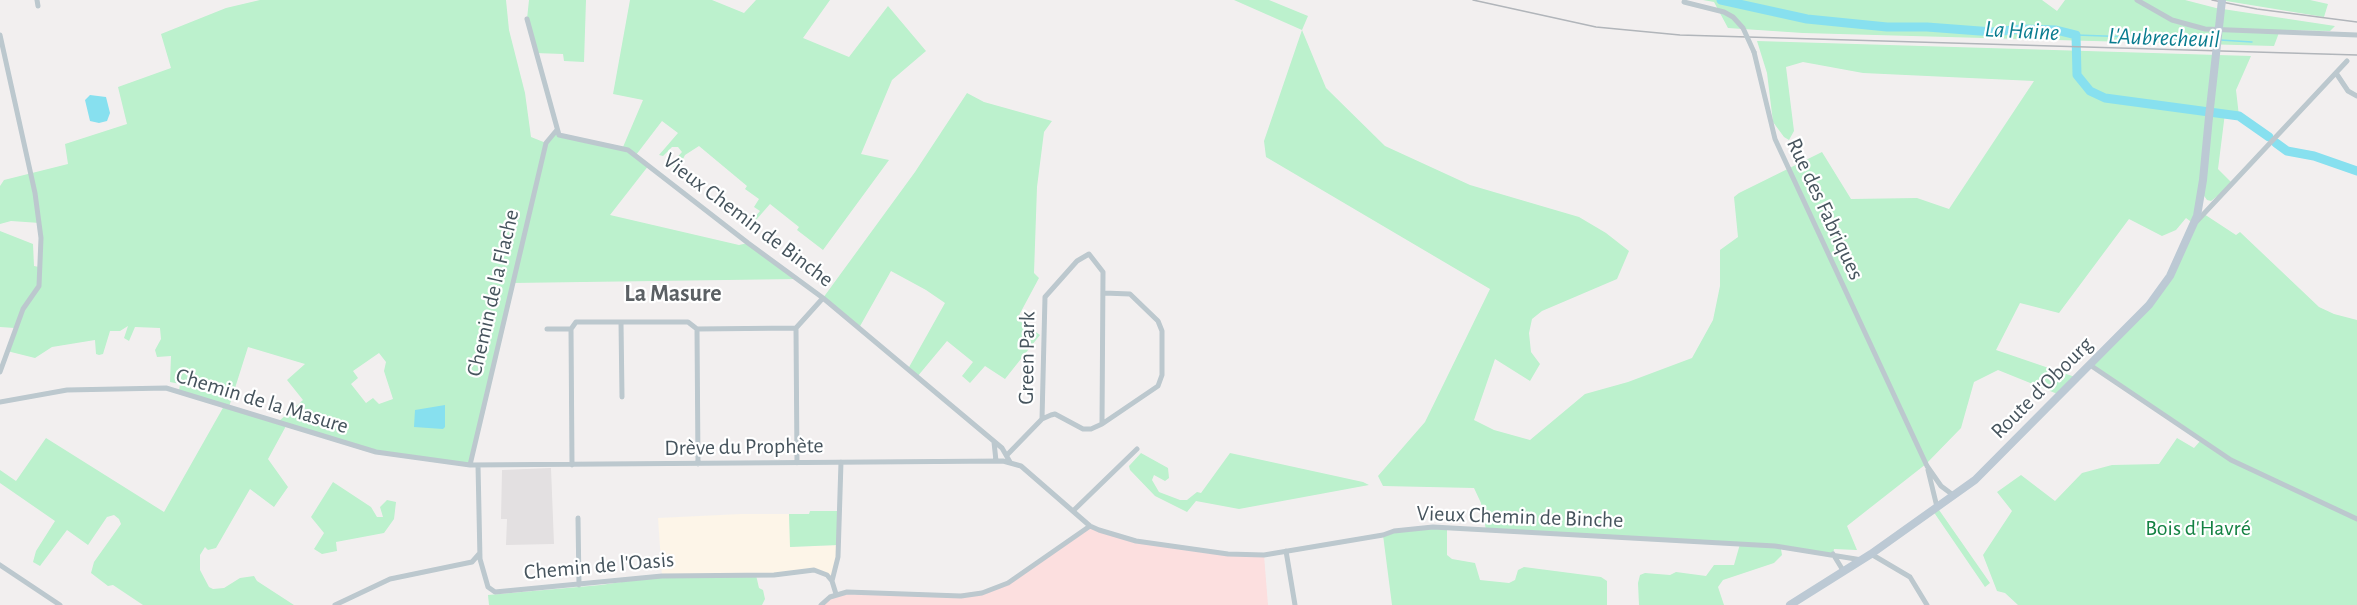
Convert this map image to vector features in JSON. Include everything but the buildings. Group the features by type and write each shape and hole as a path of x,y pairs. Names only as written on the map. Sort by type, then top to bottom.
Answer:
{"main road":[{"name":"Route d'Obourg","path":"1790,605 1871,554 1988,469 2161,289 2194,224 2203,180 2222,0"}],"street":[{"name":"Rue des Fabriques","path":"1676,0 1724,12 1733,17 1743,28 1754,52 1774,139 1927,466 1941,486 1953,495"},
{"path":"2137,0 2172,20 2205,30 2357,35"},
{"path":"527,19 556,131"},
{"path":"0,35 35,193 41,238 39,286 23,309 0,372"},
{"path":"2194,224 2347,61"},
{"path":"2336,73 2348,91 2357,96"},
{"name":"Vieux Chemin de Binche","path":"556,131 569,138 628,150 747,243 823,298 994,440 1010,462 1021,466 1090,526 1136,541 1228,554 1264,555 1383,535 1394,531 1433,527 1775,546 1862,560"},
{"name":"Chemin de la Flache","path":"470,465 546,143 556,131"},
{"name":"Green Park","path":"1007,455 1042,419 1055,414 1087,430 1102,424 1104,293 1102,268 1089,254 1082,256 1045,297 1042,419"},
{"path":"1102,424 1156,388 1161,383 1162,375 1162,331 1158,321 1130,294 1104,293"},
{"path":"797,463 796,328 823,298"},
{"path":"572,465 571,329 576,322 688,322 697,329 796,328"},
{"path":"621,322 622,397"},
{"path":"548,329 571,329"},
{"path":"697,329 698,464"},
{"path":"2090,365 2231,460 2357,519"},
{"name":"Chemin de la Masure","path":"0,402 67,390 166,388 376,452 478,465"},
{"path":"994,440 996,461"},
{"path":"1073,511 1137,448"},
{"path":"836,594 832,581 838,557 840,462"},
{"name":"Drève du Prophète","path":"478,465 1010,462"},
{"name":"Chemin de l'Oasis","path":"478,465 480,560 489,588 495,592 662,576 774,574 814,570 827,575 832,581"},
{"name":"Rue des Fabriques","path":"1927,466 1937,507"},
{"path":"578,518 579,585"},
{"path":"821,605 836,594 961,596 982,593 1008,583 1090,526"},
{"path":"335,605 390,579 472,562 477,558 479,549"},
{"path":"1286,551 1295,605"},
{"path":"1833,554 1844,572"},
{"path":"1871,554 1910,577 1927,605"},
{"path":"0,565 60,605"}],"shaded area":[{"path":"551,468 554,544 506,545 507,519 501,519 502,470"},
{"path":"789,514 791,547 838,545 832,581 822,572 662,576 658,518"},
{"path":"1090,526 1117,536 1215,553 1264,555 1268,605 821,605 836,594 944,596 995,589"}],"green space":[{"path":"260,0 506,0 509,30 525,93 531,137 546,143 556,131 559,135 623,147 643,100 613,94 630,0 712,0 744,13 756,0 830,0 803,38 849,57 888,6 926,51 892,80 861,154 889,160 823,250 797,230 799,227 770,204 756,220 754,218 760,211 754,207 759,199 699,146 685,155 677,171 673,168 672,163 682,152 678,147 672,147 663,156 659,155 678,133 662,121 636,155 649,165 610,215 739,245 748,243 797,279 512,283 470,465 376,452 286,426 268,459 288,487 274,507 250,489 216,548 208,550 205,547 200,555 200,570 209,587 213,589 224,588 240,578 254,576 257,581 294,605 143,605 113,585 108,586 91,573 94,562 121,524 119,519 114,515 107,517 88,545 67,530 40,566 33,562 36,551 55,521 0,483 0,470 16,481 46,438 164,512 224,406 179,391 180,384 170,382 171,356 157,357 155,350 161,339 160,328 135,327 129,341 124,338 128,326 120,331 110,331 103,354 99,355 96,354 95,340 52,347 35,358 7,351 15,328 0,327 0,231 33,244 34,266 39,267 40,223 11,221 0,224 0,186 4,180 68,164 65,144 127,124 118,87 171,68 161,34 226,8","holes":["248,347 305,364 287,380 303,400 278,422 229,407","379,353 386,362 384,371 393,399 379,404 373,398 366,403 351,384 358,378 353,371"]},
{"path":"529,0 586,0 584,62 564,61 563,54 535,53 527,19"},
{"path":"1234,0 1269,0 1308,16 1302,30"},
{"path":"1703,0 2042,0 2057,11 2065,0 2185,0 2216,8 2335,26 2330,31 2280,30 2274,46 1803,33 1728,28 1714,2"},
{"path":"2220,0 2310,0 2328,4 2324,17"},
{"name":"Bois d'Havré","path":"1302,30 1326,88 1385,146 1470,185 1579,217 1606,233 1629,251 1617,279 1542,311 1532,319 1529,333 1531,352 1540,364 1530,381 1495,359 1474,420 1494,430 1530,440 1585,394 1628,382 1692,358 1713,320 1720,286 1720,250 1738,237 1734,197 1739,193 1822,152 1851,199 1917,198 1949,209 2034,81 1863,73 1803,62 1786,67 1794,131 1789,140 1773,122 1767,73 1757,41 2251,56 2236,90 2239,116 2225,113 2218,169 2233,184 2211,201 2207,200 2202,193 2197,216 2204,214 2236,235 2240,232 2319,307 2357,320 2357,605 2018,605 2005,593 1997,591 1983,555 2012,511 1997,492 2021,475 2055,501 2082,473 2112,465 2159,464 2177,438 2194,448 2201,440 2090,365 2161,289 2194,224 2186,218 2176,230 2162,236 2129,219 2059,313 2020,303 1996,350 2078,378 2060,395 1998,370 1974,382 1961,428 1926,464 1847,526 1857,550 1834,549 1833,554 1781,549 1782,555 1774,563 1723,580 1718,587 1724,605 1639,605 1640,575 1645,573 1670,575 1676,572 1706,576 1714,565 1734,565 1740,544 1486,530 1481,503 1474,488 1383,486 1378,476 1425,422 1490,289 1266,157 1264,141"},
{"path":"967,93 984,102 1052,121 1044,132 1037,187 1034,273 1039,278 1017,319 1040,335 1005,379 985,366 970,383 962,376 973,362 947,341 917,377 908,369 945,303 926,290 891,271 859,328 823,298 915,172"},
{"path":"1141,453 1168,468 1169,478 1165,481 1154,475 1152,480 1159,492 1180,500 1187,500 1197,492 1201,493 1230,453 1369,485 1239,509 1196,501 1187,512 1155,496 1130,470 1129,466"},
{"path":"333,482 371,507 377,517 383,517 380,507 387,500 396,502 394,519 384,533 336,542 337,551 322,554 314,549 324,533 311,517"},
{"path":"1937,507 1990,583 1985,587 1933,511"},
{"path":"810,511 839,511 838,545 790,547 789,514 809,514"},
{"path":"1447,528 1447,555 1452,559 1475,563 1480,580 1509,583 1515,580 1518,570 1524,567 1601,577 1607,581 1607,605 1392,605 1383,535 1394,531"},
{"path":"756,575 765,599 762,605 489,605 488,595 601,585 662,576"}],"water":[{"path":"90,95 106,97 110,113 107,121 99,123 90,121 85,100"},
{"path":"445,405 445,427 443,429 414,427 415,410"}],"waterway":[{"name":"La Haine","path":"1721,0 1807,19 1887,27 1927,27 1993,32 2022,29 2056,30 2076,35 2077,75 2090,91 2105,98 2239,116 2269,137"},
{"name":"L'Aubrecheuil","path":"2076,35 2216,40"},
{"name":"L'Aubrecheuil","path":"2220,40 2252,42"},
{"name":"La Haine","path":"2276,143 2287,151 2314,156 2357,171"}],"railway":[{"path":"1473,0 1596,27 1680,35 2357,55"},
{"path":"2212,0 2257,9 2357,22"}],"district":[{"name":"La Masure","path":"673,294"}]}
